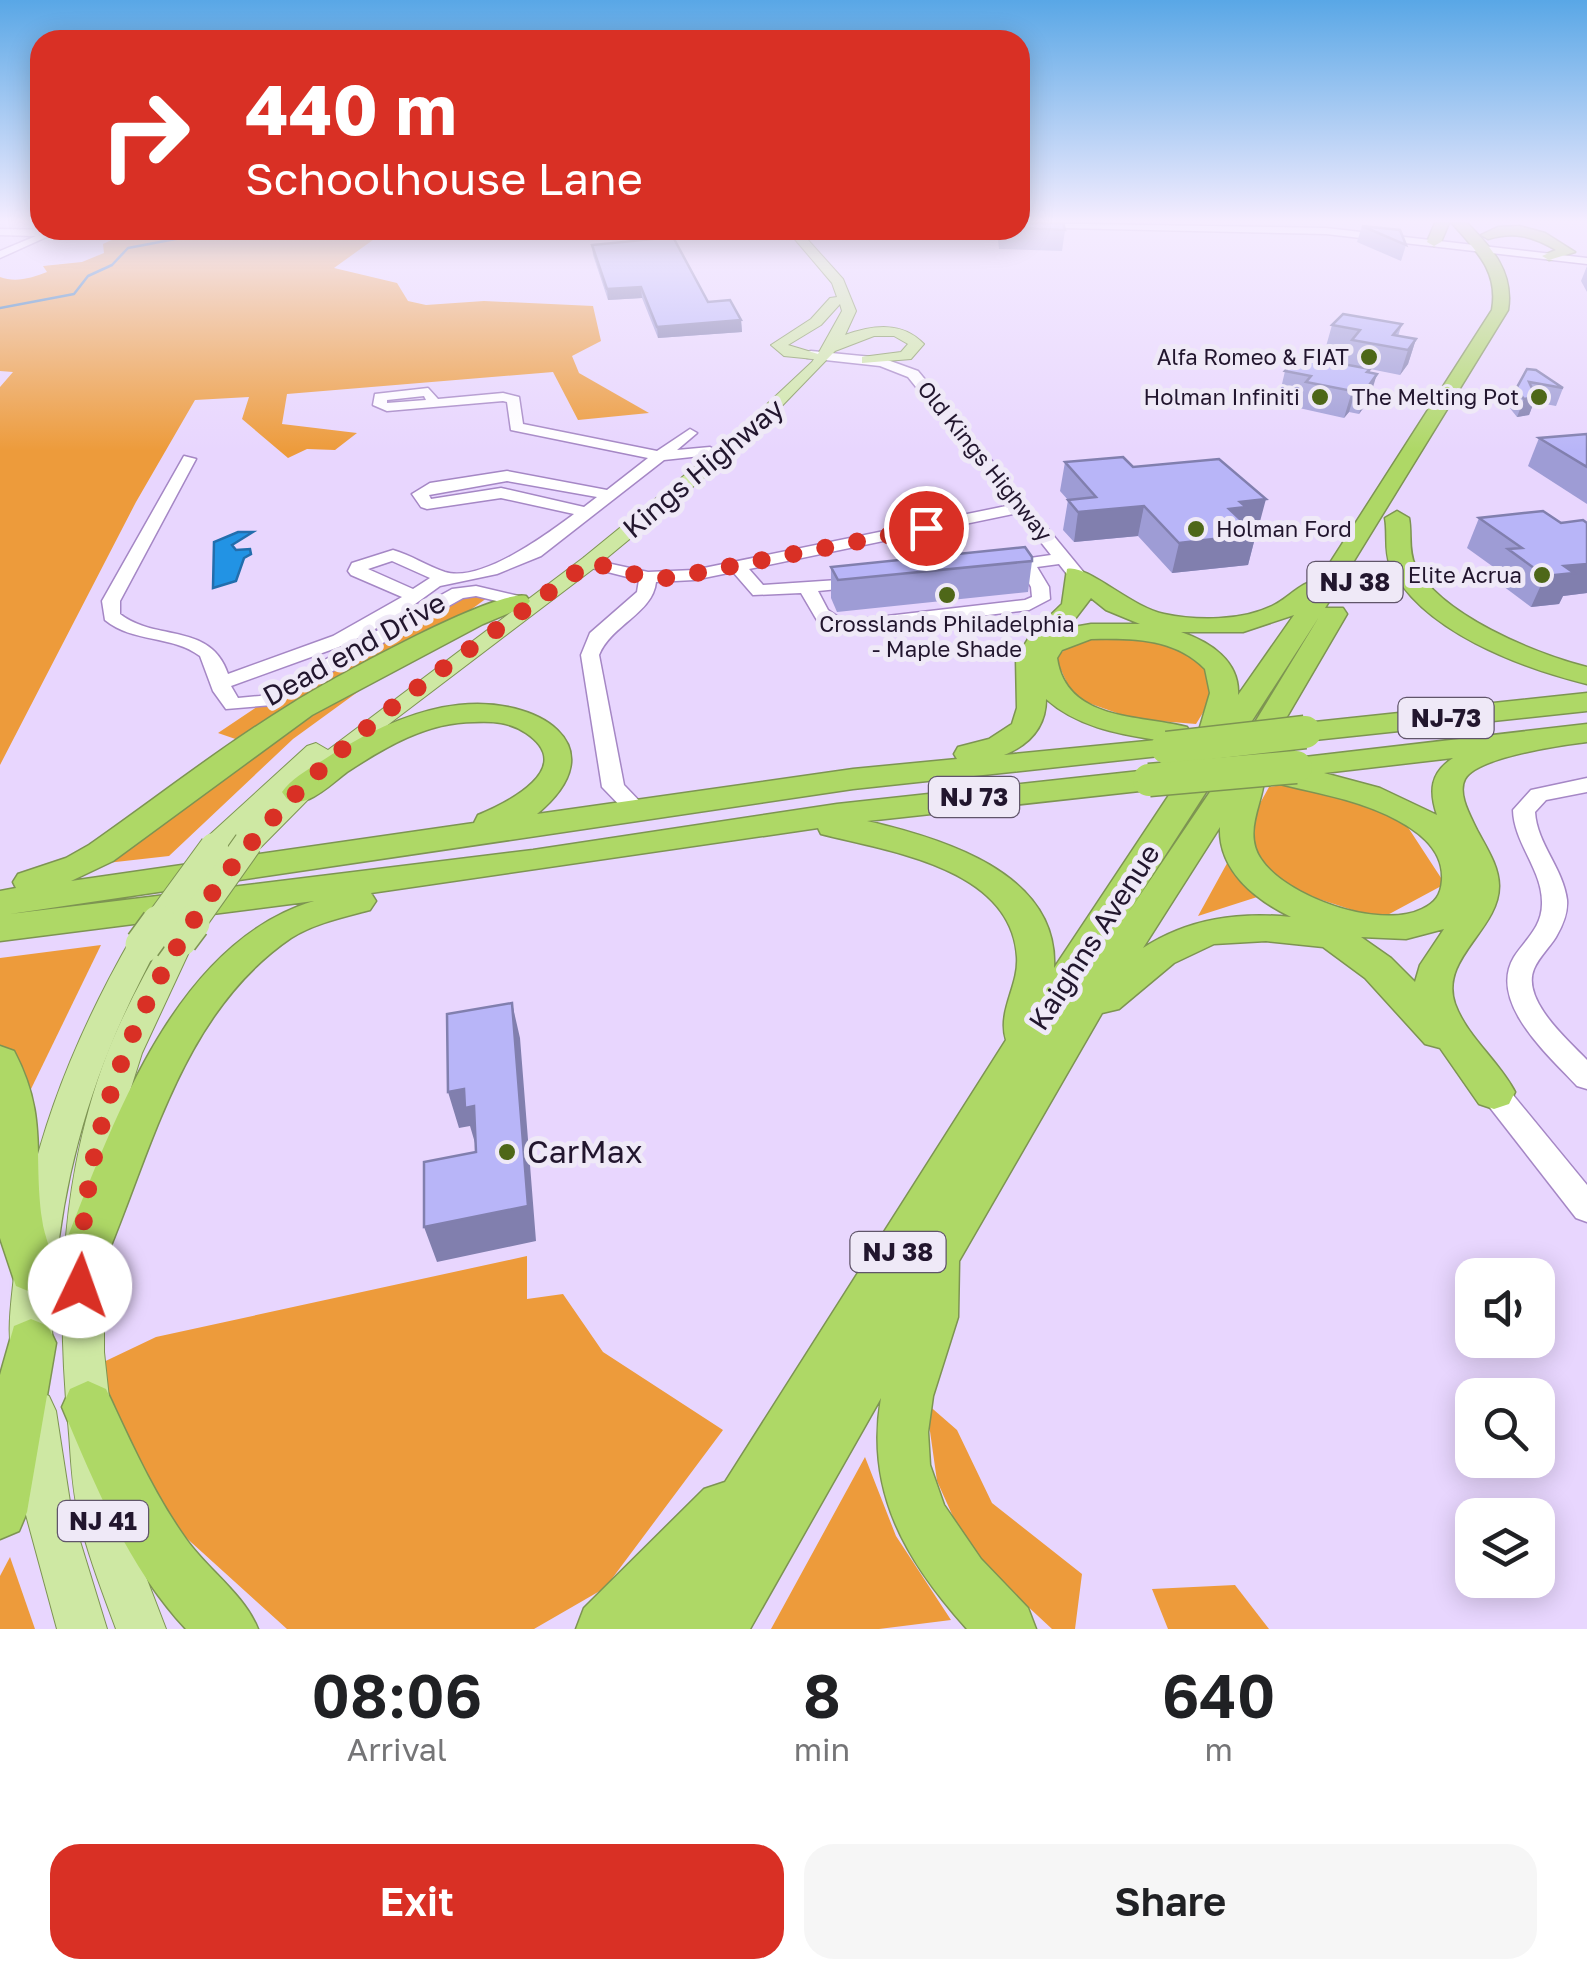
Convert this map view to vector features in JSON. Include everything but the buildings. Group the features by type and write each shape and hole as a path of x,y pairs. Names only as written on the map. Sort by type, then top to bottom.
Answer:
{"highway":[{"name":"Kaighns Avenue","path":"664,1629 768,1461 1232,756 1342,566 1499,315 1503,299"},
{"name":"Kaighns Avenue","path":"1232,756 1314,646 1397,518 1512,326 1521,299"},
{"path":"1397,518 1404,567 1434,600 1518,655 1587,676"},
{"path":"1069,566 1115,605 1159,622"},
{"path":"853,779 888,768 988,750 1014,738 1029,720 1028,664 1046,636 1079,601 1081,588 1069,566"},
{"path":"1046,636 1092,622 1217,626 1262,620 1298,603 1342,566"},
{"path":"0,889 50,877 91,860 302,710 474,618 517,601"},
{"path":"1172,741 1108,721 1066,700 1047,680 1044,667 1048,653 1072,636 1112,628 1159,634 1196,649 1215,664 1224,683 1212,728 1248,781 1236,837 1250,868 1280,896 1340,922 1388,926 1429,919 1455,899 1461,881 1457,861 1426,824 1372,795 1232,756"},
{"name":"NJ-73","path":"1232,756 1305,732 1587,702"},
{"path":"298,792 379,738 444,716 472,712 510,714 537,725 555,742 560,758 556,776 527,806 487,823 382,849"},
{"name":"NJ-73","path":"1291,772 1587,733"},
{"path":"1494,1092 1438,1010 1432,989 1438,970 1481,900 1482,880 1447,798 1449,777 1470,761 1550,739"},
{"name":"NJ 73","path":"0,902 853,779 1172,741 1232,756"},
{"name":"NJ 73","path":"0,928 533,861 800,819 1148,780 1232,756"},
{"path":"800,819 876,832 924,846 974,872 1009,901 1025,922 1036,957 1033,983 1020,1018 1047,1038 1148,961 1192,936 1224,928 1259,926 1380,942 1418,940 1447,932 1471,918"},
{"path":"80,1264 160,1074 208,998 253,948 280,928 313,913 533,861"},
{"path":"1332,936 1389,977 1494,1092"},
{"name":"Kaighns Avenue","path":"718,1629 936,1261 1047,1038"},
{"path":"0,1062 18,1112 22,1155 20,1219 33,1271"},
{"path":"936,1261 935,1314 907,1396 901,1462 906,1486 926,1534 958,1578 1006,1629"},
{"path":"0,1512 31,1344"},
{"path":"88,1407 145,1526 188,1588 230,1629"},
{"path":"605,1629 768,1461"}],"main road":[{"name":"Kings Highway","path":"142,1629 100,1509 82,1366 80,1264 90,1175 112,1087 148,996 180,939 248,843 298,792 392,709 590,562 742,438 822,353 849,311 845,299"},
{"name":"Kings Highway","path":"33,1271 44,1196 76,1083 93,1039 143,946 214,847 311,755 685,472 822,353 836,301"},
{"path":"836,301 816,322 778,346 789,352 822,353 854,336 875,331 901,333 917,344 906,356 867,360"},
{"name":"NJ 41","path":"33,1271 35,1424 49,1515 82,1629"}],"street":[{"name":"Old Kings Highway","path":"822,353 894,364 913,374 1069,566"},
{"path":"434,403 509,398 514,400 516,426 661,456 710,450"},
{"path":"222,682 340,640 444,578 515,562 535,552 690,433"},
{"path":"661,456 685,472"},
{"name":"Dead end Drive","path":"189,459 111,601 111,616 122,626 200,647 216,662 226,699 234,704 265,701 403,627 446,597 476,591 517,601"},
{"path":"589,513 501,493 427,504 420,494 430,488 507,476 612,495"},
{"path":"590,562 648,578 671,578 1022,507"},
{"path":"412,595 357,571 358,567 394,555 444,578"},
{"path":"808,588 822,618 844,627 1029,605 1042,599 1040,587 1026,565"},
{"path":"737,566 759,591 880,580"},
{"path":"990,569 1069,566"},
{"path":"636,810 613,786 590,655 596,636 646,594 648,578"},
{"path":"1587,785 1539,795 1524,810 1528,834 1550,878 1556,911 1551,926 1522,966 1518,982 1536,1018 1587,1078"},
{"path":"595,816 613,786"},
{"path":"1494,1092 1587,1208"}],"shaded area":[{"path":"0,299 407,299 426,305 484,301 593,306 601,341 572,356 579,373 649,413 578,420 553,372 287,394 282,424 357,433 335,450 307,449 288,458 242,419 249,397 195,400 136,502 0,765 0,387 13,372 0,371"},
{"path":"491,595 293,739 169,856 89,865 250,744 218,733 270,698 446,596"},
{"path":"1152,635 1199,656 1217,690 1196,724 1134,719 1074,698 1055,657 1084,636"},
{"path":"1284,785 1398,812 1445,884 1380,919 1285,888 1198,916 1269,787"},
{"path":"101,945 31,1089 0,1109 0,958"},
{"path":"527,1256 527,1299 563,1294 603,1352 723,1430 605,1588 534,1629 287,1629 150,1505 93,1367 156,1337"},
{"path":"926,1403 957,1430 992,1503 1082,1574 1075,1629 1052,1629 969,1552 937,1481"},
{"path":"865,1457 896,1536 951,1620 879,1629 771,1629"},
{"path":"10,1557 35,1629 0,1629 0,1576"},
{"path":"1235,1585 1269,1629 1168,1629 1152,1589"}],"water":[{"path":"238,532 253,532 232,545 236,550 250,549 251,554 244,558 236,581 213,588 214,542"}],"waterway":[{"path":"0,308 47,299"}],"place":[{"name":"Alfa Romeo & FIAT","path":"1369,357"},
{"name":"Holman Infiniti","path":"1320,397"},
{"name":"The Melting Pot","path":"1539,397"},
{"name":"Holman Ford","path":"1196,529"},
{"name":"Elite Acrua","path":"1542,575"},
{"name":"Crosslands Philadelphia - Maple Shade","path":"947,595"},
{"name":"CarMax","path":"507,1152"}],"route":[{"path":"80,1286 84,1216 100,1127 148,996 195,914 229,866 337,754 590,562 648,578 671,578 926,528"}]}
